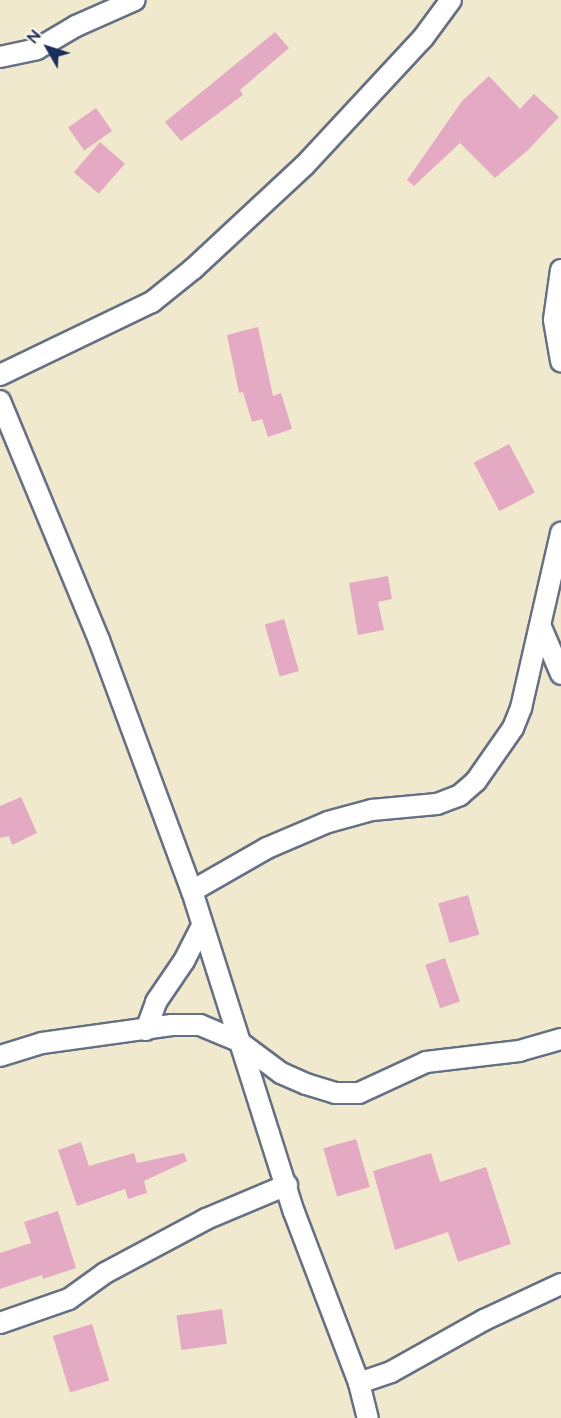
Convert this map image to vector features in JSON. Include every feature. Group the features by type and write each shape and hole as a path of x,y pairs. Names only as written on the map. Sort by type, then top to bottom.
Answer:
{"street":[{"path":"0,57 37,49 76,26 135,0"},
{"path":"0,375 152,302 193,269 304,166 423,38 451,0"},
{"path":"561,270 554,320 561,361"},
{"path":"0,400 99,640 192,891 238,1041 326,1302 358,1383 368,1418"},
{"path":"192,891 267,848 328,822 372,810 437,804 460,795 476,781 513,728 530,677 561,533"},
{"path":"541,627 561,674"},
{"path":"146,1030 156,1002 184,961 202,926"},
{"path":"0,1056 42,1043 172,1025 200,1025 238,1041 281,1073 306,1084 335,1093 359,1093 426,1062 519,1051 561,1039"},
{"path":"0,1323 69,1299 105,1273 206,1219 287,1185"},
{"path":"358,1383 391,1372 484,1320 561,1284"}],"building":[{"path":"275,32 289,48 240,90 243,95 181,141 165,122"},
{"path":"489,76 520,109 534,94 559,117 528,150 495,178 460,143 414,186 407,180 462,101"},
{"path":"96,108 112,131 84,150 68,128"},
{"path":"100,142 125,164 99,194 74,172"},
{"path":"258,327 273,396 281,393 292,429 268,437 262,419 252,422 243,392 239,393 227,335"},
{"path":"509,444 535,493 500,511 474,463"},
{"path":"388,576 392,599 378,602 384,630 358,635 349,583"},
{"path":"284,619 299,671 280,676 265,625"},
{"path":"21,797 37,833 12,845 9,836 0,838 0,806"},
{"path":"468,895 479,934 450,943 438,904"},
{"path":"445,958 460,1001 440,1008 425,965"},
{"path":"356,1139 370,1187 337,1196 323,1148"},
{"path":"81,1142 89,1166 134,1153 137,1163 184,1153 187,1161 144,1181 147,1193 128,1199 125,1189 77,1206 58,1150"},
{"path":"431,1153 440,1182 486,1167 511,1244 458,1262 448,1232 395,1250 373,1171"},
{"path":"58,1211 76,1268 43,1279 42,1275 0,1289 0,1253 31,1243 24,1222"},
{"path":"222,1309 227,1344 181,1350 176,1315"},
{"path":"92,1324 109,1380 70,1392 53,1336"}]}
